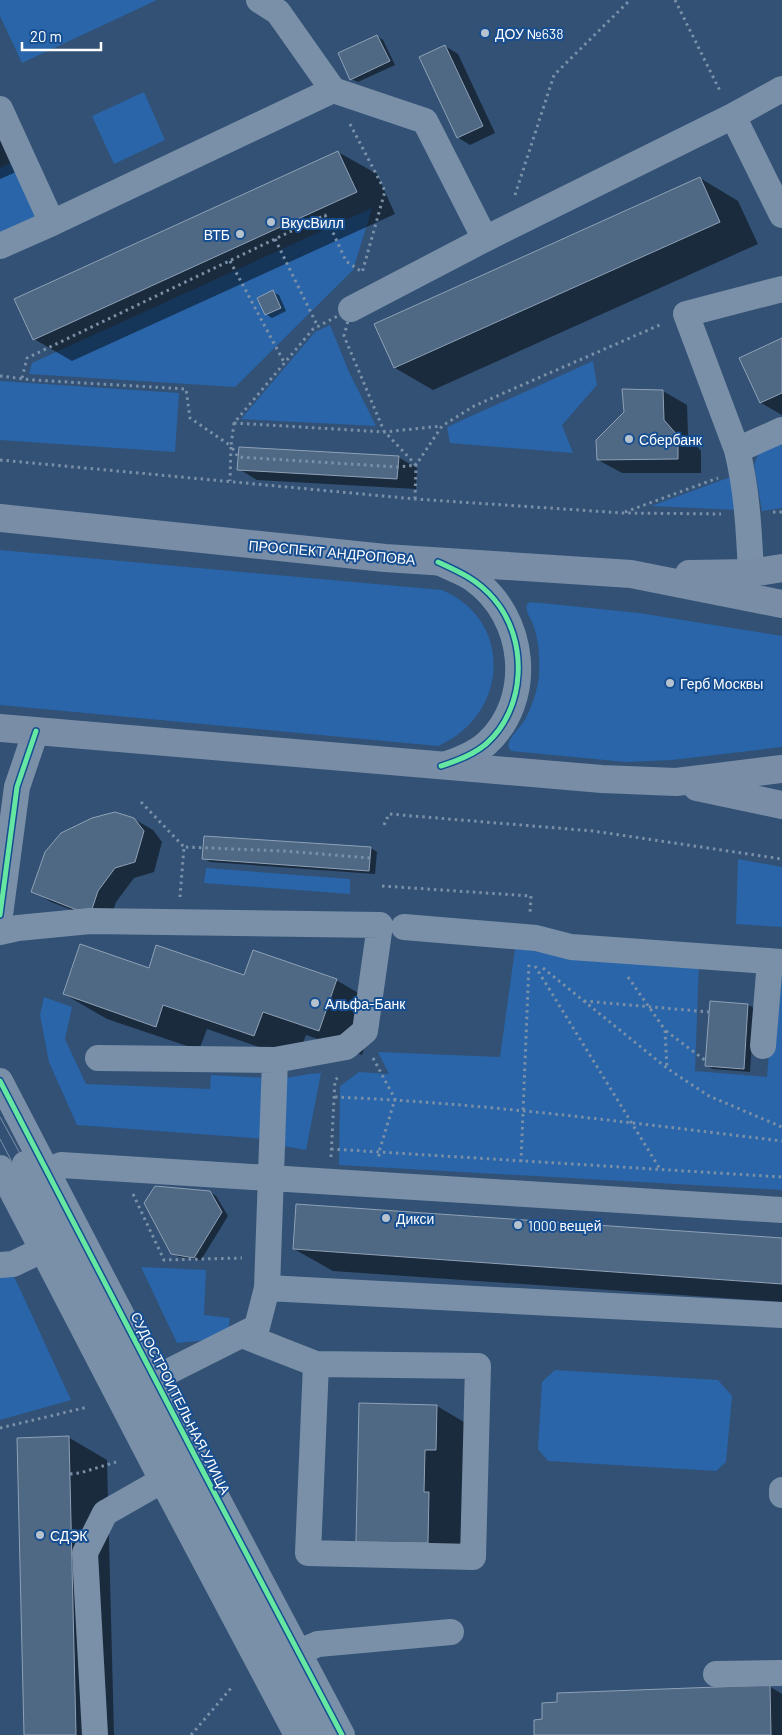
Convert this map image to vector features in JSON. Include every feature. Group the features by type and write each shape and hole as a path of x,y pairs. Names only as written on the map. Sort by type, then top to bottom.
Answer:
{"main road":[{"name":"ПРОСПЕКТ АНДРОПОВА","path":"0,518 272,547 438,562 631,574 782,604"},
{"path":"631,574 751,573 782,568"},
{"path":"0,728 602,779 676,782 782,769"},
{"path":"676,782 782,805"}],"street":[{"path":"259,0 278,12 332,90 425,121 495,234"},
{"path":"352,309 495,234 733,116 782,89"},
{"path":"0,246 332,90"},
{"path":"0,109 52,223"},
{"path":"733,116 782,215"},
{"path":"751,573 748,514 739,460 686,314 782,289"},
{"path":"739,460 782,430"},
{"path":"438,562 473,579 498,603 514,636 518,666 515,695 499,729 484,746 465,758 442,766"},
{"path":"0,915 17,788 36,731"},
{"path":"0,932 18,928 90,921 380,925 365,1031 346,1047 275,1060 98,1058"},
{"path":"404,927 529,947 571,947 776,962 763,1046"},
{"path":"138,1388 257,1327 267,1288 275,1060"},
{"name":"СУДОСТРОИТЕЛЬНАЯ УЛИЦА","path":"4,1089 30,1182 180,1470 297,1735"},
{"path":"0,1149 30,1182 62,1165 782,1210"},
{"name":"СУДОСТРОИТЕЛЬНАЯ УЛИЦА","path":"0,1168 30,1182 180,1470 299,1652 342,1735"},
{"path":"0,1265 13,1264 61,1241"},
{"path":"267,1288 782,1315"},
{"path":"242,1335 316,1364 478,1366 472,1557 308,1553 316,1364"},
{"path":"95,1735 85,1554 105,1513 180,1470 319,1735"},
{"path":"782,1490 782,1495"},
{"path":"299,1652 318,1644 451,1632"},
{"path":"716,1674 782,1673"}],"path":[{"path":"495,234 554,75 630,0"},
{"path":"675,0 733,116"},
{"path":"332,90 385,192 344,336 385,432 416,465"},
{"path":"22,378 27,358 325,215 346,261 362,272"},
{"path":"276,239 318,327"},
{"path":"230,261 285,364"},
{"path":"230,482 234,423 314,330 352,309"},
{"path":"415,499 416,465 442,426 474,406 686,314"},
{"path":"0,376 186,389 190,418 231,446 238,457 398,467 416,465"},
{"path":"234,423 385,432 442,426"},
{"path":"0,460 415,499 623,513 748,514 782,512"},
{"path":"623,513 739,460"},
{"path":"141,802 184,847 284,851 370,858"},
{"path":"384,825 389,814 593,831 782,859"},
{"path":"178,923 184,847"},
{"path":"382,886 531,896 521,1193"},
{"path":"529,947 584,1001 668,1070 709,1096 782,1127"},
{"path":"529,947 660,1170"},
{"path":"609,950 665,1030 706,1061"},
{"path":"584,1001 709,1012"},
{"path":"665,1030 668,1070"},
{"path":"369,1050 395,1099 379,1152 379,1185"},
{"path":"329,1181 335,1080 342,1074"},
{"path":"335,1097 395,1099 523,1110 782,1141"},
{"path":"331,1149 782,1177"},
{"path":"121,1169 164,1260 268,1257"},
{"path":"0,1428 88,1406"},
{"path":"70,1474 80,1473 116,1462"},
{"path":"192,1735 232,1687"}],"shaded area":[{"path":"0,0 157,0 22,63 0,16"},
{"path":"144,92 165,140 114,164 92,116"},
{"path":"14,161 42,221 0,240 0,168"},
{"path":"372,208 353,270 235,387 29,374 32,363"},
{"path":"330,325 349,372 376,426 241,419 315,332"},
{"path":"593,361 597,385 562,425 573,453 450,443 447,427"},
{"path":"0,381 179,393 175,452 0,440"},
{"path":"782,434 782,508 762,511 754,465 763,442"},
{"path":"736,475 739,510 651,506"},
{"path":"0,550 442,590 466,604 482,623 491,645 494,668 489,692 478,713 461,732 438,746 0,705"},
{"path":"531,602 639,613 782,636 782,747 672,760 626,762 511,751 508,746 509,743 529,710 539,676 538,642 527,608 527,604"},
{"path":"738,859 782,867 782,927 736,924"},
{"path":"206,868 350,879 350,894 204,883"},
{"path":"515,949 699,964 695,1071 767,1077 776,967 782,967 782,1190 339,1165 340,1086 359,1072 389,1074 378,1052 500,1057"},
{"path":"44,997 72,1007 65,1039 86,1084 210,1089 211,1075 266,1078 265,1139 77,1125 49,1062 40,1015"},
{"path":"321,1073 306,1150 278,1145 280,1079"},
{"path":"141,1267 206,1270 204,1315 230,1318 227,1338 177,1343"},
{"path":"12,1272 71,1400 0,1420 0,1273"},
{"path":"555,1370 718,1380 732,1396 726,1462 716,1471 548,1461 538,1449 542,1382"}],"building":[{"path":"377,35 390,61 350,80 338,53"},
{"path":"445,45 483,126 457,138 419,57"},
{"path":"338,151 357,192 33,340 14,299"},
{"path":"700,177 720,222 394,368 374,324"},
{"path":"273,290 281,308 265,315 257,298"},
{"path":"782,338 782,393 760,403 739,358"},
{"path":"622,389 663,390 664,420 678,436 678,459 597,460 596,440 624,412"},
{"path":"239,447 399,456 397,479 237,470"},
{"path":"115,812 134,818 144,831 135,862 115,868 98,891 90,915 31,892 45,852 61,833 92,818"},
{"path":"204,836 371,847 369,871 202,859"},
{"path":"80,944 149,968 156,945 244,975 253,950 337,979 319,1031 263,1012 254,1036 163,1005 156,1027 63,994"},
{"path":"710,1001 748,1004 744,1069 705,1066"},
{"path":"155,1186 210,1191 222,1212 194,1258 171,1254 144,1203"},
{"path":"296,1204 782,1238 782,1284 293,1249"},
{"path":"359,1403 437,1405 436,1450 425,1450 424,1492 429,1492 428,1543 356,1542"},
{"path":"69,1436 76,1735 24,1735 17,1438"},
{"path":"770,1685 771,1735 534,1735 534,1720 542,1719 542,1703 557,1702 557,1693"}],"tram line":[{"path":"0,1117 327,1735"},
{"path":"0,1139 312,1735"}],"cycle path":[{"path":"438,562 475,582 494,599 505,616 513,634 518,674 515,694 509,712 499,729 486,744 476,751 459,760 441,766"},
{"path":"0,915 17,787 36,731"},
{"path":"0,1081 342,1735"}],"place":[{"name":"ДОУ №638","path":"485,33"},
{"name":"ВкусВилл","path":"271,222"},
{"name":"ВТБ","path":"240,234"},
{"name":"Сбербанк","path":"629,439"},
{"name":"Герб Москвы","path":"670,683"},
{"name":"Альфа-Банк","path":"315,1003"},
{"name":"Дикси","path":"386,1218"},
{"name":"1000 вещей","path":"518,1225"},
{"name":"СДЭК","path":"40,1535"}]}
